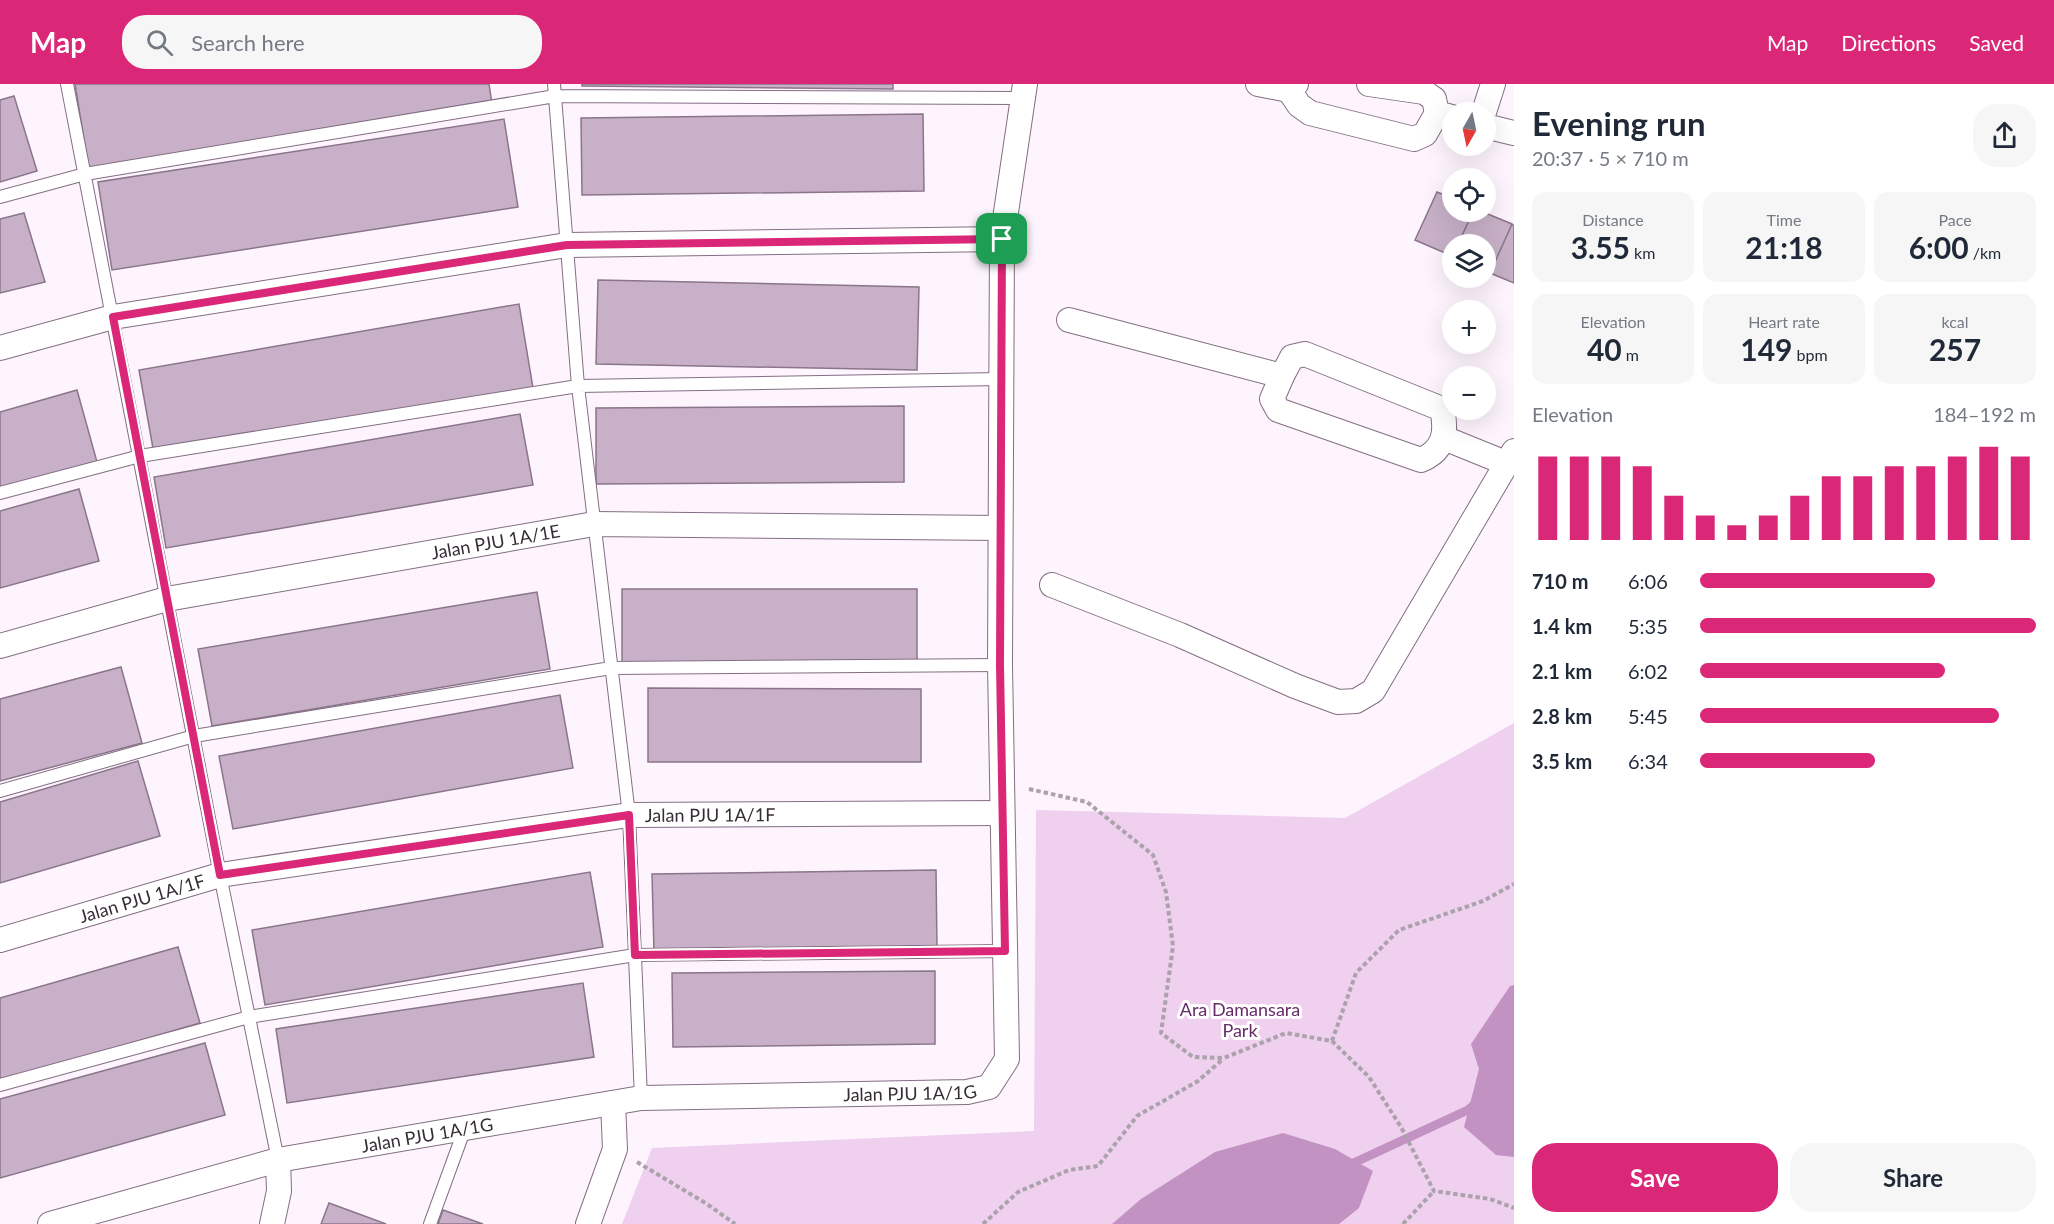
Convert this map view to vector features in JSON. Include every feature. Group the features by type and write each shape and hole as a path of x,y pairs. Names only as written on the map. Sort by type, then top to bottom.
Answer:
{"street":[{"path":"1258,84 1292,87 1299,105 1310,113 1414,139 1425,134 1442,118"},
{"path":"1369,84 1424,92 1434,99 1442,111"},
{"path":"1487,102 1492,84"},
{"name":"Jalan PJU 1A/1G","path":"50,1224 278,1160 613,1102 641,1098 968,1092 989,1087 1007,1059 1000,665 1002,239 1024,91"},
{"path":"1496,129 1514,133"},
{"path":"0,348 113,317 567,245 1002,239"},
{"path":"1069,320 1281,376"},
{"path":"1305,354 1442,409 1446,425 1444,438 1431,455 1421,460 1278,410 1272,399 1292,357 1305,354"},
{"path":"1052,585 1180,635 1295,686 1338,702 1356,701 1373,691 1511,458 1444,438"},
{"name":"Jalan PJU 1A/1E","path":"0,646 167,599 594,524 1000,528"},
{"name":"Jalan PJU 1A/1F","path":"0,940 220,875 629,815 1002,813"},
{"path":"588,1224 615,1149 613,1102"},
{"path":"272,1224 279,1191 278,1160"}],"lane":[{"path":"67,84 220,875 278,1160"},
{"path":"555,90 578,386 629,815 641,1098"},
{"path":"0,197 85,174 555,90 1024,91"},
{"path":"0,493 140,456 578,386 1001,379"},
{"path":"0,791 194,736 611,668 1000,665"},
{"path":"0,1085 249,1017 635,955 1005,951"},
{"path":"430,1224 465,1128"}],"path":[{"path":"1002,782 1087,802 1153,855 1166,892 1173,946 1161,1033 1193,1057 1224,1058"},
{"path":"1332,1041 1356,973 1399,930 1483,901 1514,884"},
{"path":"983,1224 1018,1192 1069,1170 1098,1166 1137,1116 1198,1081 1224,1058 1286,1033 1332,1041 1369,1077 1401,1127 1434,1191"},
{"path":"615,1149 707,1204 735,1224"},
{"path":"1434,1191 1490,1198 1514,1208"},
{"path":"1403,1224 1434,1191"}],"green space":[{"name":"Ara Damansara Park","path":"1514,723 1514,1224 622,1224 652,1148 1034,1131 1036,810 1345,818"}],"shaded area":[{"path":"1514,985 1514,1157 1496,1155 1464,1127 1479,1069 1471,1044 1510,986"},
{"path":"1283,1133 1335,1149 1373,1171 1359,1208 1339,1224 1112,1224 1141,1199 1215,1152"}],"building":[{"path":"75,84 489,84 492,104 89,170"},
{"path":"582,84 893,84 893,89 582,86"},
{"path":"14,96 37,171 0,182 0,100"},
{"path":"923,114 924,191 582,195 581,118"},
{"path":"504,119 518,207 112,270 98,182"},
{"path":"1437,192 1442,194 1442,222 1468,222 1463,234 1442,234 1442,252 1415,240"},
{"path":"24,213 45,282 0,293 0,219"},
{"path":"1496,217 1512,224 1496,260 1496,234 1463,234 1468,222 1496,222"},
{"path":"1512,224 1514,226 1514,283 1496,276 1496,260"},
{"path":"598,280 919,287 917,370 596,364"},
{"path":"519,304 533,388 154,454 139,370"},
{"path":"77,390 97,462 0,489 0,412"},
{"path":"904,406 904,482 596,484 596,408"},
{"path":"520,414 533,485 166,548 154,477"},
{"path":"79,489 99,561 0,588 0,511"},
{"path":"622,589 917,589 917,665 622,666"},
{"path":"537,592 550,669 212,726 198,649"},
{"path":"121,667 142,743 0,781 0,699"},
{"path":"648,688 921,689 921,762 648,762"},
{"path":"560,695 573,768 233,829 219,756"},
{"path":"138,761 160,836 0,883 0,802"},
{"path":"936,870 937,948 654,952 652,874"},
{"path":"590,872 603,947 265,1005 252,930"},
{"path":"178,947 200,1023 0,1081 0,998"},
{"path":"935,971 935,1044 673,1047 672,973"},
{"path":"583,983 594,1057 287,1103 276,1029"},
{"path":"205,1043 225,1115 0,1178 0,1099"},
{"path":"329,1203 386,1224 321,1224"},
{"path":"443,1210 483,1224 438,1224"}],"waterway":[{"path":"1347,1166 1468,1110 1477,1102"}],"route":[{"path":"1002,239 1000,665 1005,951 635,955 629,815 220,875 113,317 567,245 1002,239"}]}
